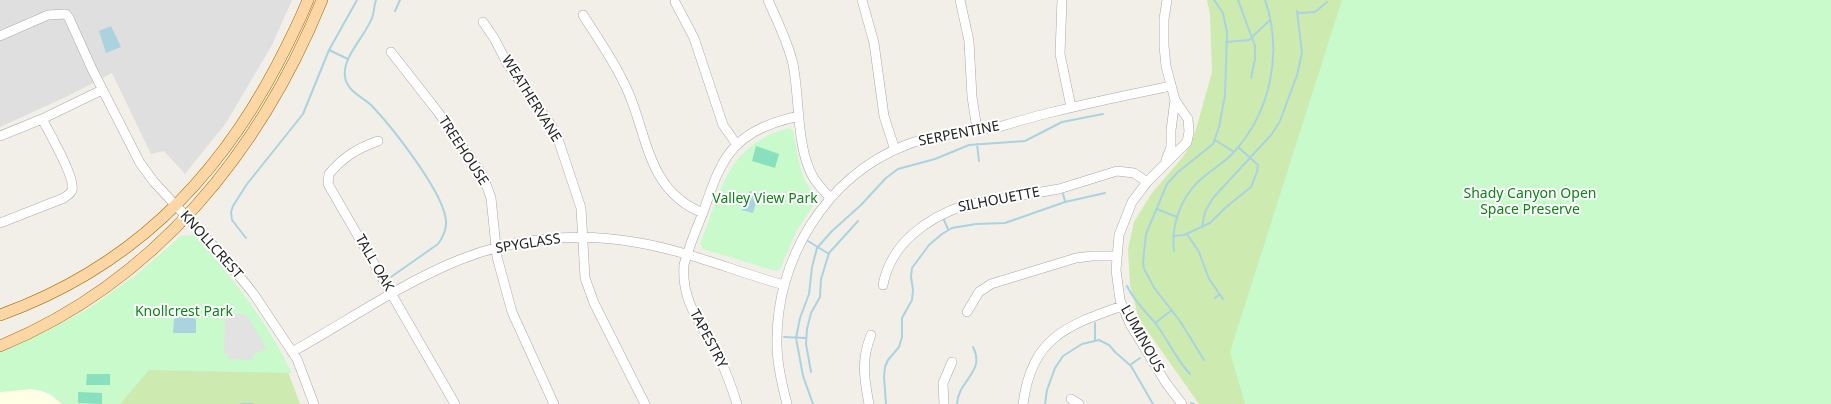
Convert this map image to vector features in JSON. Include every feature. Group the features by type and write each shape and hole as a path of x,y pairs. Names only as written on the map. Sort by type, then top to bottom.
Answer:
{"main road":[{"path":"0,314 56,291 87,274 129,245 176,205 214,164 247,118 288,43 308,0"},
{"path":"0,346 48,323 103,289 154,248 187,216 227,171 254,133 293,63 322,0"}],"street":[{"path":"768,0 786,42 792,64 805,152 810,170 818,184 830,198"},
{"path":"862,0 874,43 884,116 895,150"},
{"path":"960,0 969,41 972,97 977,129"},
{"path":"1062,0 1060,54 1071,108"},
{"name":"LUMINOUS","path":"1165,162 1171,147 1175,100 1164,56 1164,19 1168,0"},
{"path":"675,2 694,38 723,125 737,145"},
{"name":"KNOLLCREST","path":"0,36 48,15 66,14 102,90 140,163 154,182 239,275 268,315 292,352 306,381 314,404"},
{"path":"583,15 623,81 651,160 660,177 680,199 703,213"},
{"name":"WEATHERVANE","path":"483,22 507,63 551,125 558,138 581,208 584,270 590,295 645,404"},
{"name":"TREEHOUSE","path":"391,52 438,112 483,176 491,198 496,248 503,283 512,312 554,404"},
{"name":"SERPENTINE","path":"788,404 781,378 777,346 778,316 784,284 800,243 815,218 830,198 863,170 895,150 938,135 1000,126 1172,86"},
{"path":"0,136 42,119 102,90"},
{"name":"LUMINOUS","path":"1175,100 1188,120 1189,132 1183,147 1165,162 1147,182 1136,196 1126,215 1119,235 1116,256 1116,278 1122,306 1132,326 1166,383 1182,404"},
{"name":"TAPESTRY","path":"737,404 719,358 687,300 684,271 687,255 721,166 737,145 753,132 766,125 799,116"},
{"path":"0,223 64,198 73,189 70,176 42,119"},
{"name":"TALL OAK","path":"378,141 348,155 331,171 327,180 330,190 455,404"},
{"name":"SILHOUETTE","path":"883,285 889,262 907,239 933,219 954,209 965,205 1058,189 1117,171 1134,173 1147,182"},
{"name":"SPYGLASS","path":"292,352 391,294 451,263 496,248 551,238 583,237 633,242 687,255 784,284"},
{"path":"967,312 979,292 990,284 1076,258 1116,256"},
{"path":"1023,404 1027,382 1033,365 1048,343 1071,325 1122,306"},
{"path":"869,404 864,359 871,335"},
{"path":"944,404 943,383 952,362"}],"shaded area":[{"path":"0,0 292,0 272,45 226,123 185,174 164,151 151,154 112,73 68,96 0,127"},
{"path":"235,313 248,317 267,349 253,354 253,360 228,359 229,354 224,354 225,321 231,314"},
{"path":"31,389 47,393 62,404 0,404 0,392"}],"green space":[{"name":"Shady Canyon Open Space Preserve","path":"1207,0 1831,0 1831,404 1199,404 1139,319 1130,285 1128,249 1134,222 1152,193 1182,158 1191,144 1197,126 1212,72 1210,14"},
{"name":"Shady Canyon Open Space Preserve","path":"1342,0 1831,0 1831,404 1245,404 1230,352"},
{"name":"Valley View Park","path":"789,128 793,130 804,179 817,200 797,230 780,269 776,271 703,249 700,244 729,173 751,146 768,136"},
{"path":"756,146 779,154 775,168 752,161"},
{"name":"Knollcrest Park","path":"194,235 223,268 248,301 271,335 292,373 149,370 120,404 62,404 52,395 40,390 31,389 0,392 0,353 88,309 136,275 181,236"},
{"path":"145,365 287,369 300,404 120,404 140,377 145,374"},
{"path":"87,374 110,374 110,385 86,385"},
{"path":"78,392 102,393 102,404 78,403"}],"water":[{"path":"111,26 121,47 106,53 99,31"},
{"path":"750,191 759,193 753,213 742,210 741,207 742,202"},
{"path":"185,316 196,319 196,333 173,333 174,319"}],"waterway":[{"path":"246,238 232,220 231,212 233,206 247,184 303,114 329,50 357,0"},
{"path":"376,0 369,25 350,54 347,62 345,69 346,81 348,86 381,116 417,162 438,197 446,224 444,234 438,244 391,277"},
{"path":"395,11 400,0"},
{"path":"1204,360 1180,321 1155,289 1144,269 1143,262 1146,234 1167,184 1178,172 1213,144 1219,127 1225,95 1227,32 1223,13 1214,0"},
{"path":"1238,0 1255,46 1255,59 1251,78"},
{"path":"1174,251 1174,232 1178,214 1186,197 1198,182 1233,153 1257,119 1265,100 1273,60 1273,40 1265,0"},
{"path":"1298,13 1315,12 1327,2"},
{"path":"1202,227 1205,212 1213,198 1272,134 1280,121 1297,75 1302,53 1297,11"},
{"path":"1226,42 1249,40 1270,20"},
{"path":"329,50 348,59"},
{"path":"813,404 803,376 796,338 800,318 809,294 812,267 817,248 832,231 861,205 886,178 898,169 935,159 969,145 1025,141 1062,122 1103,114"},
{"path":"1215,140 1234,152"},
{"path":"977,144 979,161"},
{"path":"1173,236 1184,235 1210,223 1251,187 1258,165 1238,147"},
{"path":"886,404 885,367 888,360 899,347 902,337 902,318 912,300 912,268 929,245 952,228 976,224 1005,223 1065,202 1105,193"},
{"path":"1063,194 1065,201"},
{"path":"1157,209 1177,217"},
{"path":"944,220 948,229"},
{"path":"811,372 806,344 807,329 811,313 820,297 821,279 829,253 858,221"},
{"path":"1187,234 1199,252 1209,279 1223,299"},
{"path":"808,241 829,254"},
{"path":"1127,286 1190,374"},
{"path":"1215,298 1220,294"},
{"path":"1155,323 1172,310"},
{"path":"1095,323 1095,340"},
{"path":"784,337 806,338"},
{"path":"1045,404 1047,390 1055,368 1063,356 1082,344 1099,340 1109,345 1131,366 1153,404"},
{"path":"957,404 962,388 974,370 976,363 973,347"},
{"path":"1130,365 1140,358"},
{"path":"241,404 253,404"}]}
